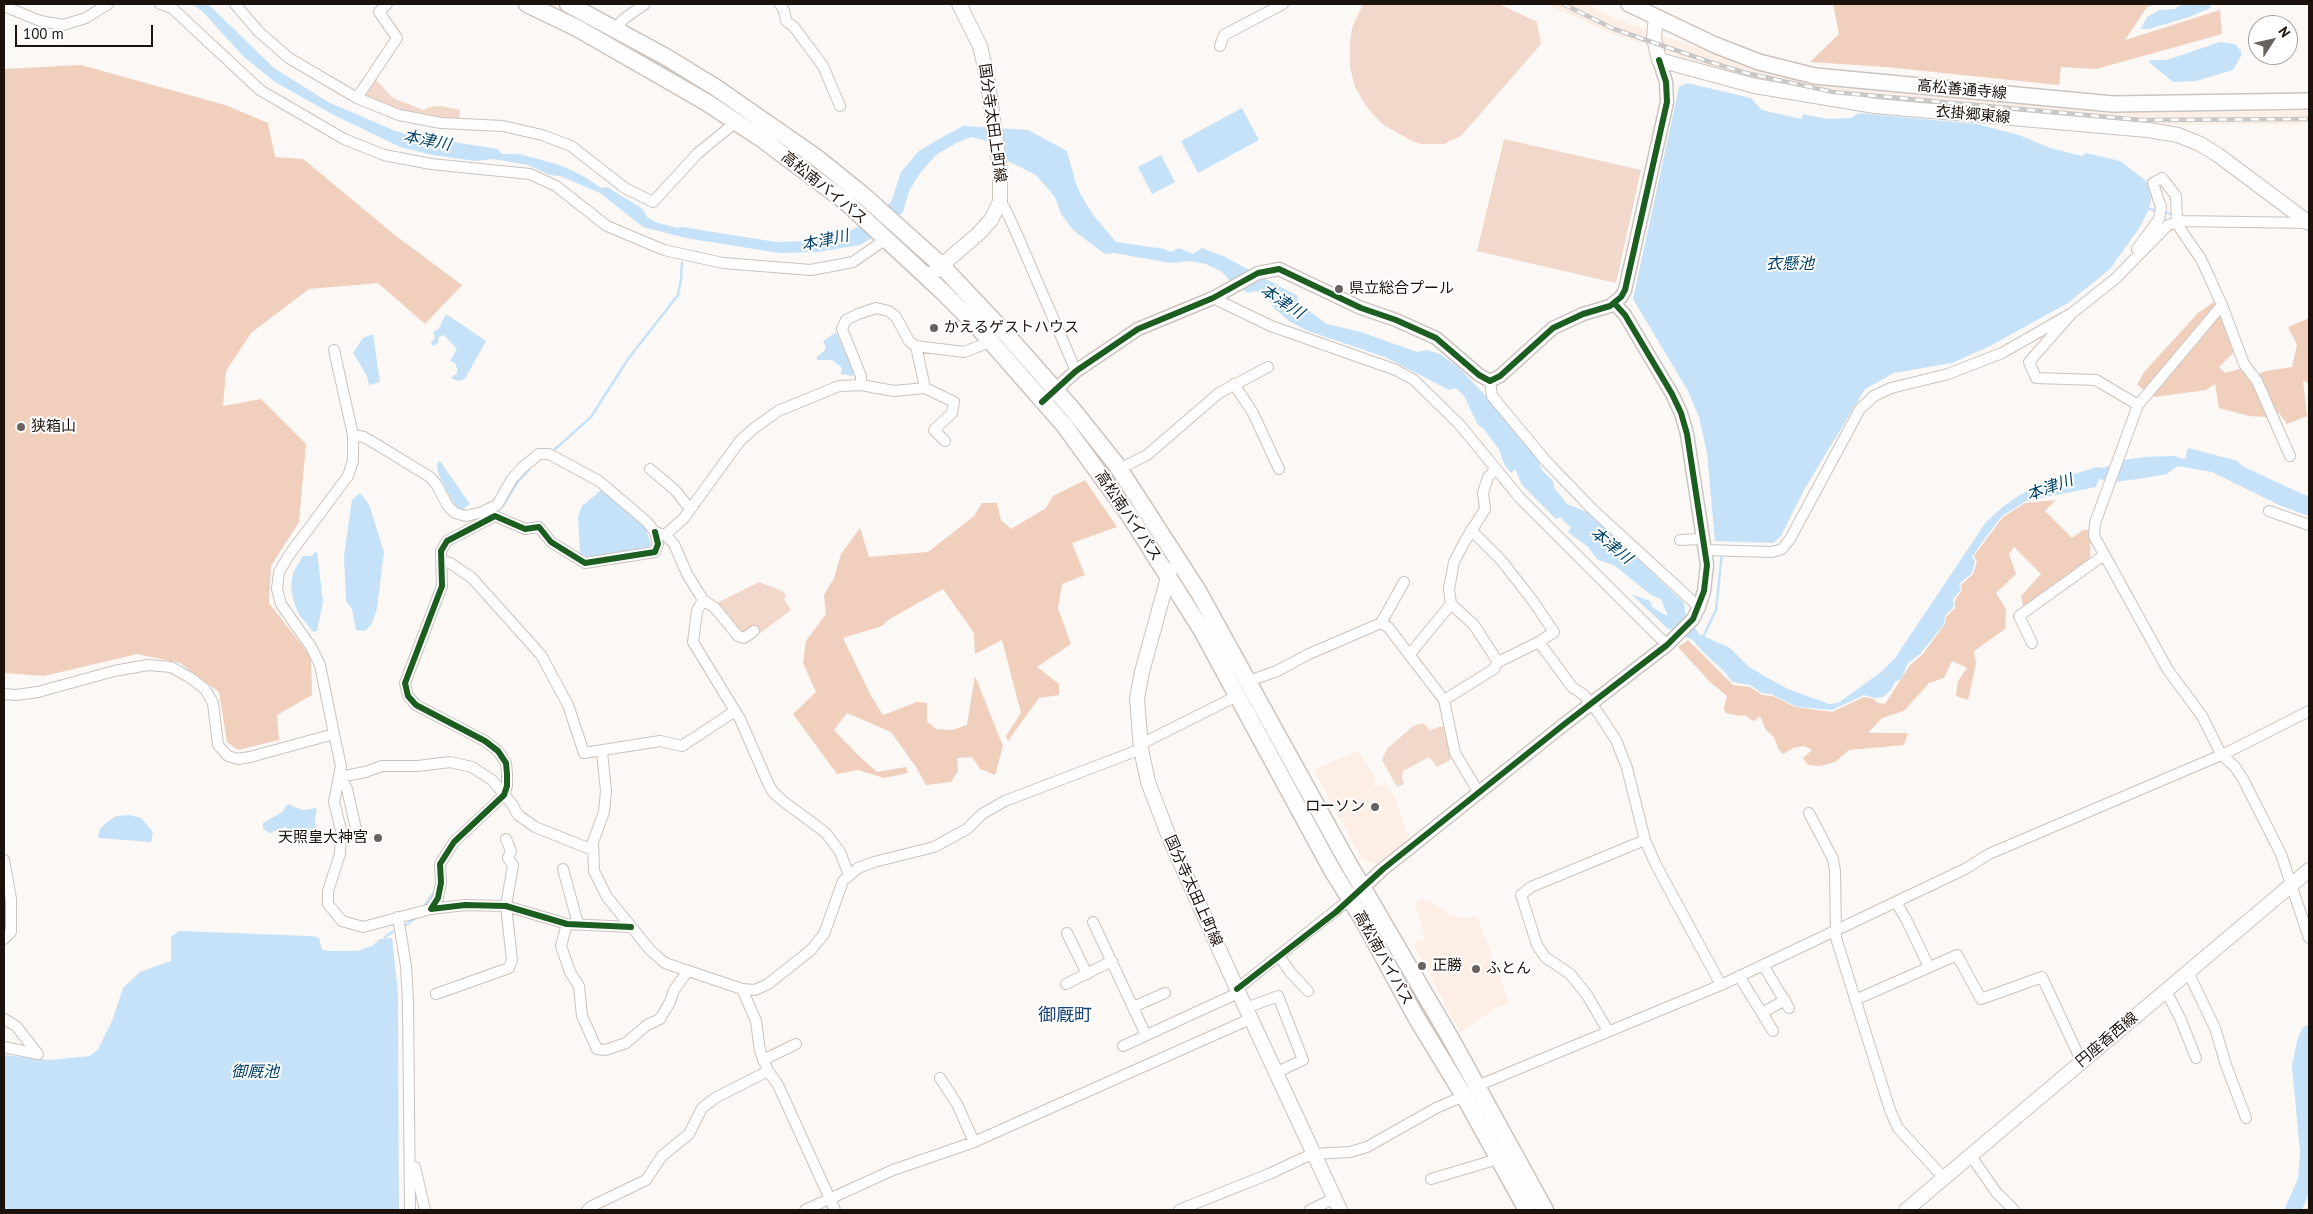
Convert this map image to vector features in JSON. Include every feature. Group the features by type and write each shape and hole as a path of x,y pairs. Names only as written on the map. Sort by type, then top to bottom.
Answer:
{"highway":[{"name":"高松南バイパス","path":"527,4 577,28 657,72 762,139 846,202 928,277 990,342 1064,425 1168,575 1201,629 1416,1017 1464,1096 1527,1210"},
{"name":"高松南バイパス","path":"568,4 666,57 731,98 817,158 901,227 941,265 1006,334 1055,390 1118,468 1176,556 1249,681 1362,888 1477,1086 1545,1210"}],"main road":[{"name":"国分寺太田上町線","path":"928,277 978,234 991,220 1000,202 1000,169 988,76 980,46 959,4"},
{"name":"高松善通寺線","path":"1629,4 1714,45 1759,62 1815,76 2112,104 2309,101"},
{"path":"1656,17 1654,38 1658,60"},
{"name":"衣掛郷東線","path":"1658,60 1754,86 1875,106 2148,130 2178,135 2200,144 2218,155 2309,223"},
{"name":"国分寺太田上町線","path":"1176,556 1168,575 1142,672 1138,698 1137,717 1148,782 1171,842 1248,1014 1337,1204"},
{"name":"円座香西線","path":"1908,1210 2309,870"}],"street":[{"path":"4,6 40,20 63,24 86,18 108,4"},
{"path":"160,4 172,8 260,90 344,138 384,155 431,164 530,174 556,186 607,226 664,250 724,264 811,270 853,262 886,239"},
{"path":"235,4 259,32 289,58 357,98 399,115 441,123 503,126 542,135 571,146 625,188 653,202 698,153 736,122"},
{"path":"357,98 397,38 380,12 388,4"},
{"path":"615,28 625,18 645,4"},
{"path":"780,4 784,10 786,21 794,27 823,66 840,106"},
{"path":"1220,46 1224,36 1283,4"},
{"path":"1042,402 1076,372 1138,329 1217,296 1258,273 1279,269 1288,271 1361,308 1436,338 1480,375 1490,380 1500,376 1553,328 1583,314 1615,304 1625,290 1667,102 1666,82 1658,60"},
{"path":"2118,276 2159,219 2161,207 2153,183 2162,178 2176,196 2179,227 2201,259 2222,304 2244,364 2257,381 2290,456"},
{"path":"1000,202 1005,208 1019,239 1076,372"},
{"path":"1680,540 1772,552 1782,549 1790,539 1860,409 1874,396 1891,388 1948,374 2002,353 2072,313 2118,276 2168,225 2179,221 2309,223"},
{"path":"1217,296 1271,326 1396,370 1414,380 1460,425 1519,497 1669,644"},
{"path":"1123,1046 1238,991 1478,794 1669,644 1693,620 1706,579 1696,485 1681,413 1626,315 1615,304"},
{"path":"2222,304 2138,405 2094,523 2094,536 2168,670 2202,716 2221,754 2235,767 2243,779 2281,854 2309,938"},
{"path":"861,385 861,376 842,330 846,320 876,308 889,311 896,317 909,341 916,346 964,352 990,342"},
{"path":"2072,313 2029,362 2036,378 2096,380 2138,405"},
{"path":"916,346 925,388"},
{"path":"334,350 354,435 353,461 348,476 289,555 279,572 277,590 281,604 312,646 320,665 339,750 340,777 334,802 341,830 340,854 328,891 328,904 342,922 363,927 431,909 464,905 506,906 567,924 631,927"},
{"path":"1118,468 1147,455 1220,393 1268,367"},
{"path":"1490,380 1492,396 1546,461 1593,510 1698,608"},
{"path":"1234,384 1253,413 1279,469"},
{"path":"431,909 440,890 440,864 454,842 504,795 507,786 506,763 498,751 484,741 416,705 408,696 405,684 442,586 443,561 441,552 447,541 495,516 512,521 525,529 539,526 551,542 585,563 655,552 660,534 684,518 739,442 752,429 778,411 839,386 861,385 894,391 925,388 954,402 952,413 934,430 946,441"},
{"path":"354,435 376,444 430,477 448,506 455,513 466,516 482,512 497,504 512,479 523,467 539,454 549,454 599,481 674,544 703,600 715,608 738,636 744,638 754,631"},
{"path":"650,469 675,490 690,509"},
{"path":"1495,470 1488,477 1483,492 1485,508 1454,562 1449,589 1451,604 1474,625 1498,662"},
{"path":"2269,511 2309,525"},
{"path":"1444,700 1494,668 1498,662 1539,642 1554,632 1501,560 1471,530"},
{"path":"2032,643 2019,616 2104,555"},
{"path":"443,561 450,562 472,578 533,644 568,705 584,753 602,752 660,741 682,746 735,711"},
{"path":"1249,681 1277,671 1323,647 1381,623 1404,582"},
{"path":"703,600 697,611 693,642 735,711 773,792 826,833 840,852 849,875"},
{"path":"1410,654 1451,604"},
{"path":"1381,623 1388,627 1444,700 1455,753 1478,794"},
{"path":"1539,642 1572,687 1584,695 1592,705 1616,740 1627,768 1644,840 1721,985"},
{"path":"4,694 16,695 38,692 114,671 148,665 171,667 206,689 213,703 218,745 228,756 238,759 250,757 334,734"},
{"path":"602,752 606,791 604,812 592,842 594,871 607,897 651,951 665,962 687,972 742,990 755,990 768,984 811,950 824,934 839,889 849,875 858,868 874,862 934,847 967,828 982,814 1005,801 1141,746 1237,696"},
{"path":"1477,1086 1721,985 1965,869 1989,854 2221,754 2309,711"},
{"path":"340,777 382,766 418,766 450,762 472,767 492,780 512,804 518,815 535,827 593,850"},
{"path":"340,777 347,789 358,838"},
{"path":"1809,813 1833,859 1835,871 1835,931 1890,1110 1898,1128 1944,1178"},
{"path":"436,994 510,968 512,960 506,906 513,866 508,858 511,850 506,839"},
{"path":"1608,1031 1587,995 1570,974 1546,957 1537,945 1521,894 1644,840"},
{"path":"4,860 12,899 11,932 4,939"},
{"path":"563,869 578,924"},
{"path":"1896,902 1930,967"},
{"path":"398,917 406,966 410,1210"},
{"path":"1093,922 1146,1035"},
{"path":"567,924 561,946 570,972 579,986 582,1016 597,1049 605,1050 626,1043 647,1025 660,1019 670,1002 674,990 687,972"},
{"path":"1067,933 1087,974"},
{"path":"1855,1000 1957,955 1981,999 2042,976 2078,1054 2083,1060"},
{"path":"1279,956 1290,974 1308,991"},
{"path":"1066,984 1112,961"},
{"path":"1762,965 1787,1004 1762,1013"},
{"path":"2188,972 2215,1028 2226,1065 2246,1118"},
{"path":"1740,976 1773,1031"},
{"path":"742,990 756,1021 763,1060 778,1085 835,1210"},
{"path":"2166,991 2180,1018 2196,1058"},
{"path":"1133,1007 1165,993"},
{"path":"805,1210 893,1170 974,1142 1248,1014 1278,996 1303,1060 1275,1073"},
{"path":"4,1019 16,1026 38,1054 4,1047"},
{"path":"763,1060 796,1044"},
{"path":"587,1210 646,1180 662,1156 689,1134 702,1108 714,1098 768,1071"},
{"path":"940,1078 957,1104 974,1142"},
{"path":"1179,1210 1269,1174 1312,1154 1350,1152 1367,1147 1436,1108 1464,1096"},
{"path":"410,1132 418,1188 425,1210"},
{"path":"1971,1156 1996,1192 2014,1210"},
{"path":"1430,1179 1498,1159"},
{"path":"1310,1210 1337,1204"}],"shaded area":[{"path":"1363,4 1499,4 1537,22 1541,44 1461,136 1444,144 1421,144 1382,124 1366,106 1355,87 1350,67 1350,42 1352,28"},
{"path":"1546,4 1586,4 1616,19 1748,65 1834,84 1878,90 2140,110 2206,112 2309,111 2309,124 2141,125 1878,102 1746,78 1612,34"},
{"path":"1833,4 2157,4 2147,7 2125,40 2220,10 2222,34 2096,69 2061,67 2059,85 1886,67 1810,62 1839,34"},
{"path":"81,65 225,105 268,123 275,157 303,159 396,236 462,285 425,324 378,283 309,289 251,333 226,371 223,406 261,399 306,444 299,522 271,566 269,603 311,657 312,695 277,715 279,740 238,750 227,742 219,692 180,663 137,654 44,676 4,673 4,69"},
{"path":"375,79 393,98 413,106 424,110 429,107 441,106 460,110 459,121 411,116 361,97"},
{"path":"1504,139 1641,170 1616,283 1477,251"},
{"path":"2215,301 2222,314 2234,352 2219,367 2225,373 2240,369 2249,378 2266,371 2292,367 2297,345 2288,327 2309,318 2309,384 2303,380 2307,416 2287,424 2279,413 2267,417 2249,416 2219,408 2215,384 2206,390 2155,397 2137,385 2144,372 2198,313"},
{"path":"1085,480 1117,527 1072,543 1085,575 1062,584 1058,608 1071,644 1037,667 1059,684 1059,695 1039,698 1008,741 1006,736 1021,713 1002,640 975,654 974,633 943,589 888,620 882,626 843,638 871,696 883,715 917,702 927,703 927,721 936,729 952,730 967,725 975,676 1003,746 995,775 980,769 972,757 957,758 958,771 951,782 926,785 916,767 891,732 847,713 834,730 857,754 877,772 906,767 908,773 884,778 858,770 837,774 793,714 816,692 803,663 806,641 826,614 824,595 834,578 841,554 860,528 869,557 928,552 974,516 982,503 997,503 1001,520 1011,529 1046,508 1053,496"},
{"path":"2056,500 2045,511 2072,538 2083,530 2091,530 2090,560 2023,606 2021,596 2041,574 2014,547 2009,554 2016,574 1996,593 2006,609 2005,629 1974,651 1976,663 1968,700 1956,696 1958,681 1967,668 1952,661 1944,678 1929,683 1904,711 1882,718 1868,733 1908,733 1904,745 1849,750 1835,762 1820,766 1808,765 1803,758 1812,750 1804,746 1793,748 1783,754 1778,748 1774,737 1766,730 1760,716 1754,721 1744,715 1739,716 1726,713 1724,708 1727,696 1710,682 1678,647 1688,640 1733,685 1750,687 1762,695 1773,696 1795,707 1832,712 1864,697 1874,699 1877,703 1885,704 1910,665 1922,655 1945,624 1946,617 1955,608 1955,600 1962,590 1961,585 1973,574 1977,562 1974,556 2003,517 2025,503"},
{"path":"759,582 782,591 786,595 784,599 791,610 747,643 715,604"},
{"path":"1423,723 1430,730 1446,725 1453,755 1449,761 1437,767 1429,757 1403,771 1404,784 1397,787 1382,760 1387,749 1413,726"},
{"path":"1357,751 1375,777 1374,788 1387,784 1394,796 1410,842 1388,860 1375,864 1362,859 1314,770"},
{"path":"1422,898 1454,916 1466,918 1477,916 1509,1003 1495,1008 1460,1033 1413,943 1425,939 1415,903"}],"water":[{"name":"本津川","path":"192,4 208,4 274,68 328,102 408,135 498,149 502,154 519,154 560,165 585,177 601,188 607,187 643,209 647,217 655,222 677,228 682,227 776,242 814,241 846,233 873,219 891,202 901,172 919,151 937,140 963,126 1028,130 1067,151 1076,184 1082,197 1094,216 1116,242 1164,249 1171,252 1179,248 1193,254 1202,248 1225,257 1298,296 1297,302 1327,324 1361,332 1417,352 1426,350 1440,354 1459,368 1487,397 1539,461 1542,470 1553,481 1555,489 1567,504 1590,513 1684,603 1685,612 1699,634 1730,648 1748,666 1788,689 1829,704 1838,703 1881,672 1895,658 1986,522 2005,505 2023,493 2051,481 2097,467 2103,468 2124,460 2174,456 2185,459 2188,448 2238,461 2242,466 2309,497 2309,516 2281,506 2212,472 2178,466 2167,474 2115,482 2099,479 2096,487 2026,501 2002,516 1988,534 1972,557 1975,561 1972,573 1959,584 1961,590 1953,599 1954,606 1945,616 1944,624 1920,654 1908,663 1901,679 1895,682 1891,690 1883,697 1874,698 1864,695 1832,710 1797,707 1771,694 1762,693 1750,685 1732,682 1725,672 1693,640 1667,628 1631,594 1650,601 1653,608 1668,616 1661,599 1651,595 1614,565 1598,560 1588,547 1568,532 1571,528 1560,517 1556,519 1522,485 1515,469 1511,473 1504,464 1500,451 1484,429 1478,425 1464,396 1456,388 1449,390 1385,357 1308,331 1289,321 1274,308 1268,298 1257,291 1248,293 1229,280 1222,272 1206,264 1189,261 1171,263 1114,253 1105,254 1074,231 1061,214 1055,197 1036,175 1008,161 987,141 971,137 956,143 936,155 920,173 909,191 903,212 885,230 860,245 818,252 779,253 686,238 643,227 600,193 528,165 493,159 476,161 432,155 400,147 332,114 275,82 244,57 202,11"},
{"path":"2183,4 2211,4 2210,8 2192,16 2149,29 2141,29 2147,17 2160,10 2175,9"},
{"path":"2220,42 2235,44 2241,51 2241,56 2233,70 2196,81 2173,82 2149,62 2150,60 2167,60"},
{"name":"衣懸池","path":"1687,83 1751,98 1762,110 1801,119 1803,114 1827,119 1851,118 1859,113 1977,124 2019,135 2050,148 2082,156 2086,153 2120,161 2145,180 2150,188 2152,195 2149,209 2140,227 2110,269 2068,303 1990,346 1952,363 1894,373 1865,389 1804,490 1781,536 1773,543 1715,541 1707,453 1699,417 1688,391 1633,299 1679,87"},
{"path":"1242,108 1259,140 1198,173 1181,141"},
{"path":"1161,155 1175,182 1152,194 1138,167"},
{"path":"446,314 486,341 465,379 458,381 451,378 457,373 457,368 455,363 450,361 457,349 444,335 439,337 438,343 433,346 431,343 435,337 433,332 439,328"},
{"path":"836,332 853,370 853,376 841,374 842,368 832,360 817,360 817,357 826,347 823,341"},
{"path":"373,334 380,382 369,385 367,376 353,353 363,338"},
{"path":"440,461 470,504 463,509 459,509 454,504 438,474 437,463"},
{"path":"601,490 645,527 651,544 649,548 589,558 580,554 578,516 582,506"},
{"path":"360,493 369,504 384,552 377,609 371,625 365,631 356,630 352,609 346,601 344,556 352,500"},
{"path":"317,551 323,602 317,631 313,632 298,613 291,587 293,573 303,556 311,556"},
{"path":"288,804 302,810 317,808 315,819 317,839 297,837 285,827 270,833 263,829 263,823 282,812"},
{"path":"129,815 141,818 153,832 151,842 98,838 100,829 107,822 116,816"},
{"name":"御厩池","path":"179,931 311,936 319,938 322,950 331,951 357,951 372,946 380,939 392,938 398,992 399,1210 4,1210 4,1055 51,1060 90,1056 98,1049 112,1021 123,988 140,972 171,961 171,937"}],"waterway":[{"path":"2149,209 2158,211"},
{"path":"2163,212 2175,215"},
{"path":"553,451 591,417 628,359 678,295 682,263"},
{"path":"494,512 503,506 518,481 529,470"},
{"path":"1703,637 1716,610 1722,553"},
{"path":"413,709 448,727"},
{"path":"424,906 435,891"},
{"path":"403,927 417,917"},
{"path":"385,937 394,931"},
{"path":"2293,1210 2306,1180 2308,1151 2300,1066 2309,1033"}],"railway":[{"path":"1563,4 1614,29 1710,62 1746,73 1833,92 2141,120 2309,119"}],"cycle path":[{"path":"1042,402 1076,371 1138,329 1213,298 1258,273 1279,269 1361,308 1396,320 1436,338 1479,375 1490,381 1500,376 1553,328 1583,314 1610,306 1621,297 1625,290 1667,102 1666,82 1659,60"},
{"path":"1237,989 1336,912 1383,869 1667,645 1693,619 1704,591 1707,565 1687,434 1681,413 1672,394 1625,315 1615,304"},
{"path":"631,927 567,924 506,906 465,905 431,909 438,898 441,883 440,864 454,842 504,795 507,786 506,763 498,751 485,741 416,705 408,696 405,683 442,586 441,551 447,541 495,516 525,529 539,527 551,542 585,563 655,552 658,544 655,532"}],"place":[{"name":"県立総合プール","path":"1339,289"},
{"name":"かえるゲストハウス","path":"934,328"},
{"name":"狭箱山","path":"21,427"},
{"name":"ローソン","path":"1375,807"},
{"name":"天照皇大神宮","path":"378,838"},
{"name":"正勝","path":"1422,966"},
{"name":"ふとん","path":"1476,969"}],"district":[{"name":"御厩町","path":"1065,1016"}]}
